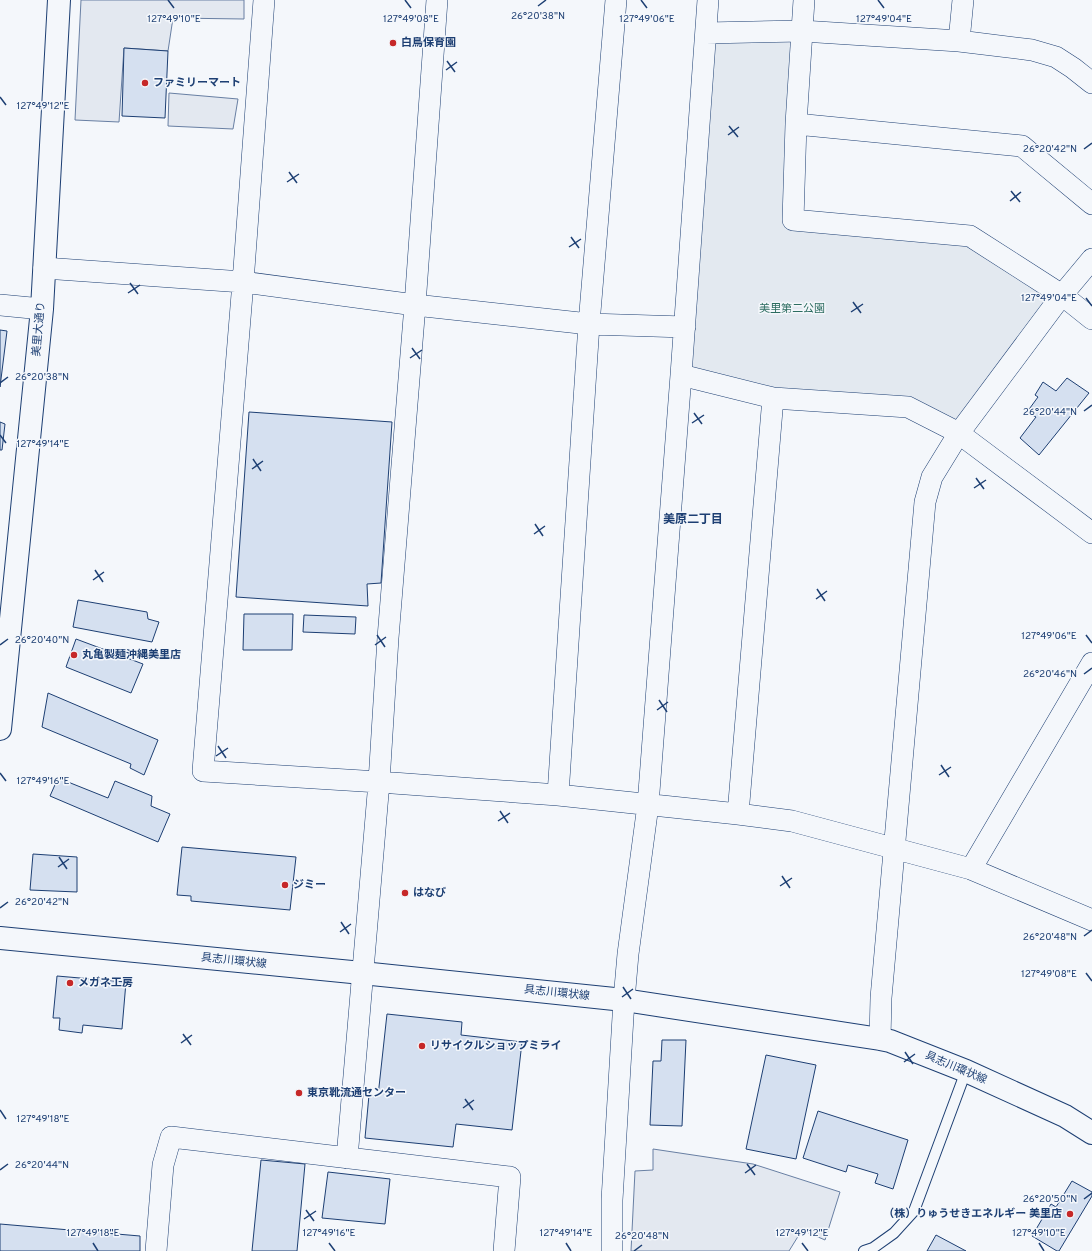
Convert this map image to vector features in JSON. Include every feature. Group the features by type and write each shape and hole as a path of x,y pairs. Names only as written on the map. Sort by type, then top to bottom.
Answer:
{"main road":[{"name":"美里大通り","path":"0,729 42,309 59,0"},
{"name":"具志川環状線","path":"0,938 624,1000 880,1039 890,1041 966,1071 1065,1116 1092,1133"}],"street":[{"path":"264,0 243,282 203,771 558,795 792,821 894,847 971,869 1092,920"},
{"path":"347,1158 379,782 437,0"},
{"path":"558,795 589,324 616,0"},
{"path":"612,1251 612,1200 624,1000 628,954 648,805 685,327 708,0"},
{"path":"804,0 796,124 793,220 970,236 1062,296 1092,319"},
{"path":"959,41 963,0"},
{"path":"706,33 802,31 959,41 1032,50 1056,56 1092,83"},
{"path":"796,124 1022,146 1092,204"},
{"path":"880,1039 881,998 925,502 932,477 960,433 1062,296 1092,259"},
{"path":"44,268 243,282 415,305 589,324 685,327"},
{"path":"0,305 42,309"},
{"path":"681,375 773,398 908,407 960,433 1092,533"},
{"path":"738,814 773,398"},
{"path":"971,869 1092,663"},
{"path":"156,1251 163,1165 171,1137 510,1177 504,1251"}],"lane":[{"path":"864,1251 873,1248 894,1232 914,1211 966,1071"}],"green space":[{"name":"美里第二公園","path":"802,31 793,220 970,236 1062,295 959,433 908,407 681,375 706,33"}],"shaded area":[{"path":"81,0 244,0 244,19 173,18 168,51 124,48 119,122 75,120"},
{"path":"169,93 238,99 233,129 168,126"},
{"path":"653,1149 753,1164 840,1192 825,1240 802,1230 789,1251 631,1251 635,1171 653,1170"}],"building":[{"name":"ファミリーマート","path":"124,48 168,51 165,118 122,116"},
{"path":"0,330 7,331 0,387"},
{"path":"1067,378 1089,393 1039,455 1020,438 1036,417 1027,412 1038,397 1035,395 1043,382 1056,391"},
{"path":"249,412 392,422 381,583 367,584 368,606 236,597"},
{"path":"0,422 5,424 2,450 0,450"},
{"path":"78,600 147,612 148,619 159,622 152,642 73,627"},
{"path":"244,614 293,614 292,650 243,650"},
{"path":"304,615 356,617 355,634 303,632"},
{"path":"76,639 143,664 131,693 66,667"},
{"path":"48,693 158,740 144,775 130,768 131,764 42,727"},
{"path":"58,778 108,798 115,781 152,796 151,806 170,814 158,842 50,796"},
{"path":"182,847 296,857 290,910 191,901 191,896 177,895"},
{"path":"33,854 77,857 77,892 30,890"},
{"path":"57,976 126,982 122,1029 83,1025 82,1033 59,1030 60,1018 53,1018"},
{"path":"387,1014 462,1022 461,1035 522,1042 512,1130 456,1124 453,1147 365,1138 369,1095 378,1096"},
{"path":"662,1040 686,1040 682,1126 650,1125 653,1061 661,1061"},
{"path":"766,1055 816,1065 796,1159 746,1149"},
{"path":"818,1111 908,1140 893,1189 875,1183 878,1174 848,1165 846,1172 803,1158"},
{"path":"261,1160 305,1164 297,1251 252,1251"},
{"path":"328,1172 390,1179 385,1224 322,1218"},
{"path":"1072,1181 1092,1192 1092,1196 1059,1251 1057,1251 1032,1236 1051,1204 1056,1207"},
{"path":"0,1224 140,1236 140,1251 0,1251"},
{"path":"936,1235 966,1251 927,1251"}],"place":[{"name":"白鳥保育園","path":"393,43"},
{"name":"ファミリーマート","path":"145,83"},
{"name":"丸亀製麺沖縄美里店","path":"74,655"},
{"name":"ジミー","path":"285,885"},
{"name":"はなび","path":"405,893"},
{"name":"メガネ工房","path":"70,983"},
{"name":"リサイクルショップミライ","path":"422,1046"},
{"name":"東京靴流通センター","path":"299,1093"},
{"name":"（株）りゅうせきエネルギー 美里店","path":"1070,1214"}],"district":[{"name":"美原二丁目","path":"693,520"}]}
